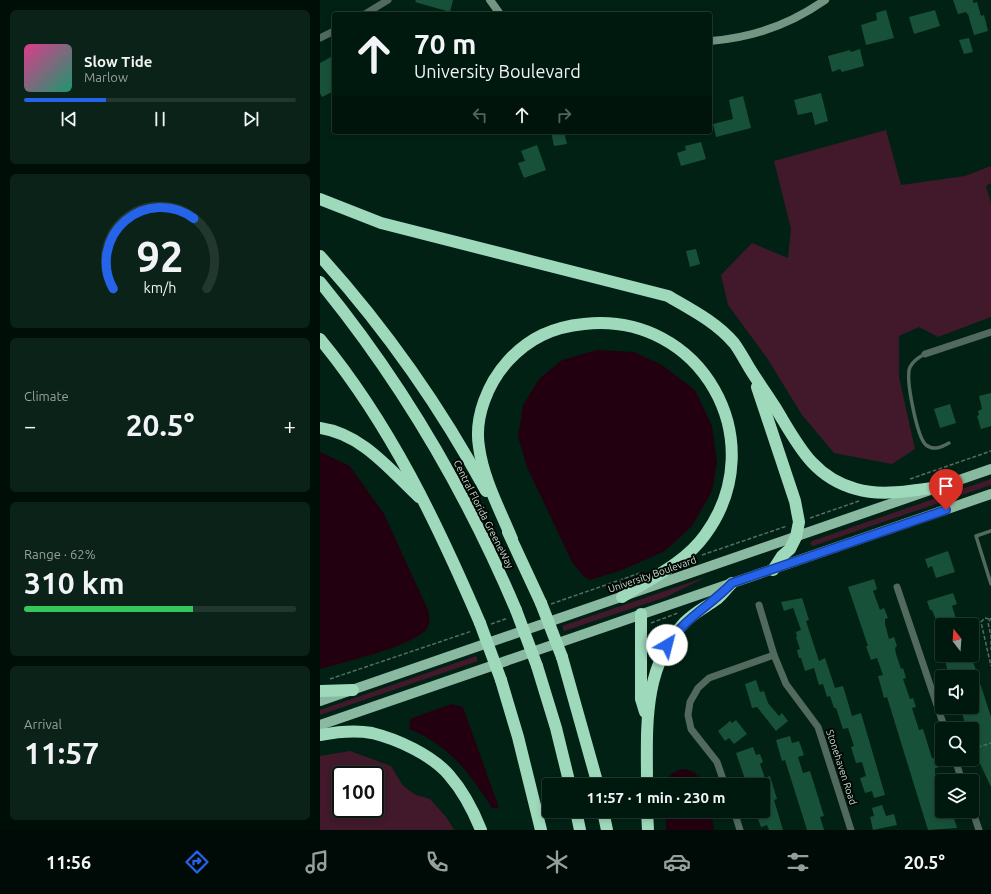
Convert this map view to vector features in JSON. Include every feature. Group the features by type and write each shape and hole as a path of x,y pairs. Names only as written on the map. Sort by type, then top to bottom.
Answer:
{"highway":[{"path":"320,199 381,222 668,296 708,318 734,344 806,457 823,473 837,483 857,489 877,492 895,492 940,487"},
{"path":"320,256 385,333 426,390 473,466 512,539"},
{"name":"Central Florida GreeneWay","path":"320,282 383,366 444,463 496,563 537,666 556,728 568,778"},
{"path":"596,778 562,657 512,539 482,463 478,434 479,419 487,392 502,368 520,348 543,333 567,326 599,322 625,325 649,332 671,343 691,359 709,379 721,400 727,417 732,445 730,471 725,498 716,518 704,536 684,557 622,597"},
{"path":"320,339 336,358 377,419 426,503 453,559 480,623 501,680 520,744 541,830"},
{"path":"751,371 795,501 799,522 796,537 790,549 773,570"},
{"path":"320,428 353,439 379,457 426,503"},
{"path":"647,778 647,719 653,678 667,645 690,617 717,599 732,583"},
{"path":"645,619 641,699 647,719"},
{"path":"320,691 353,690"},
{"path":"320,735 345,732 371,733 398,742 422,753 449,774 470,804 482,830"},
{"path":"577,818 580,830"},
{"path":"604,818 606,830"},
{"path":"647,818 648,830"}],"main road":[{"name":"University Boulevard","path":"320,701 991,469"},
{"path":"320,725 645,619 732,583 991,494"}],"street":[{"path":"368,12 388,0"},
{"path":"490,0 499,12"},
{"path":"712,41 744,36 776,26 804,14 825,0"},
{"path":"320,38 332,32"},
{"path":"925,354 991,332"},
{"path":"898,587 943,722"},
{"name":"Stonehaven Road","path":"759,605 774,655 786,684 818,727 851,830"},
{"path":"723,778 717,762 691,729 688,715 690,702 698,688 709,678 774,655"},
{"path":"736,818 740,830"},
{"path":"975,818 979,830"}],"lane":[{"path":"925,354 914,362 909,373 911,398 922,440 930,447 936,449 949,443"},
{"path":"991,531 976,536 991,584"}],"path":[{"path":"645,619 684,611"},
{"path":"991,650 991,636 988,623 990,618 985,618 981,622 991,666"},
{"path":"979,747 991,743"}],"shaded area":[{"path":"886,130 901,185 965,176 991,166 991,183 986,186 991,203 991,317 938,337 919,327 899,336 899,377 915,449 892,464 834,453 802,415 767,358 728,305 721,275 752,243 788,258 791,229 774,161"},
{"path":"597,350 634,352 662,365 695,390 712,426 717,463 712,491 692,526 665,551 622,570 590,580 583,576 572,562 527,467 518,437 523,405 539,379 562,360"},
{"path":"320,452 350,466 384,514 429,612 429,624 422,634 395,647 320,669"},
{"path":"991,479 991,485 813,546 810,544 812,541"},
{"path":"706,577 666,597 564,631 562,626"},
{"path":"476,656 478,661 320,715 320,710"},
{"path":"451,704 463,707 499,808 492,808 475,783 447,751 423,735 409,729 410,719"},
{"path":"350,751 391,766 403,786 416,795 430,799 447,818 454,830 320,830 320,756"},
{"path":"681,769 689,770 699,778 669,778 671,774"},
{"path":"666,818 712,818 714,830 666,830"}],"building":[{"path":"416,0 453,0 450,12 415,2"},
{"path":"953,0 973,0 973,3 977,2 981,16 984,15 988,31 974,35 968,14 966,12 958,14"},
{"path":"886,10 894,38 866,45 861,25 877,20 876,13"},
{"path":"935,10 940,26 914,34 909,17"},
{"path":"969,38 973,52 964,54 959,40"},
{"path":"860,49 864,66 842,72 840,69 832,72 828,56"},
{"path":"331,57 332,59 332,92 322,97 320,93 320,63"},
{"path":"821,93 828,121 815,125 812,112 798,115 794,100"},
{"path":"743,96 751,128 716,137 713,124 733,119 729,100"},
{"path":"551,134 564,134 567,144 554,146"},
{"path":"701,142 706,159 681,166 677,153 686,150 685,146"},
{"path":"537,145 546,170 524,178 518,163 525,161 521,151"},
{"path":"696,249 700,264 690,267 686,251"},
{"path":"991,393 991,426 981,429 977,416 979,415 978,411 982,409 979,396"},
{"path":"950,404 956,423 940,428 934,409"},
{"path":"948,551 955,572 936,578 932,566 928,568 925,559"},
{"path":"874,579 877,589 873,591 880,610 884,608 888,618 885,619 885,624 889,639 894,637 897,646 895,648 896,654 901,669 903,668 906,678 903,679 910,699 913,698 916,707 912,708 919,730 923,729 932,758 934,758 935,760 935,766 937,766 938,768 935,768 935,818 954,818 957,828 928,830 887,697 884,698 878,676 883,675 877,658 871,660 866,646 868,646 848,587"},
{"path":"953,593 957,604 952,606 956,618 935,618 932,610 930,610 927,601"},
{"path":"802,598 809,620 806,621 819,661 825,658 835,688 843,686 852,716 861,713 885,795 874,798 872,791 865,793 860,778 866,776 862,762 856,763 851,747 854,746 848,728 843,729 830,696 827,697 823,684 819,685 814,668 805,671 801,658 799,658 797,650 800,649 796,632 801,630 791,602 793,608 784,611 781,602"},
{"path":"946,662 973,662 976,670 947,670"},
{"path":"756,680 760,692 764,691 768,703 779,716 782,713 788,721 776,731 757,707 752,708 745,684"},
{"path":"979,680 991,717 991,787 979,762 979,722 965,722 962,714 979,714"},
{"path":"736,720 747,734 734,744 729,738 725,741 718,731 730,721 732,723"},
{"path":"790,736 792,743 799,741 804,755 798,757 803,773 810,771 824,816 820,817 824,830 807,830 785,760 782,761 776,740"},
{"path":"753,747 756,755 760,754 763,762 760,764 765,778 745,778 736,753"},
{"path":"770,776 777,799 774,800 783,830 769,830 767,825 761,827 758,818 770,818 770,778 765,778"},
{"path":"882,805 886,816 894,814 897,825 873,830 870,817 874,816 872,808"}],"route":[{"path":"667,645 690,617 717,599 732,583 946,510"}]}
